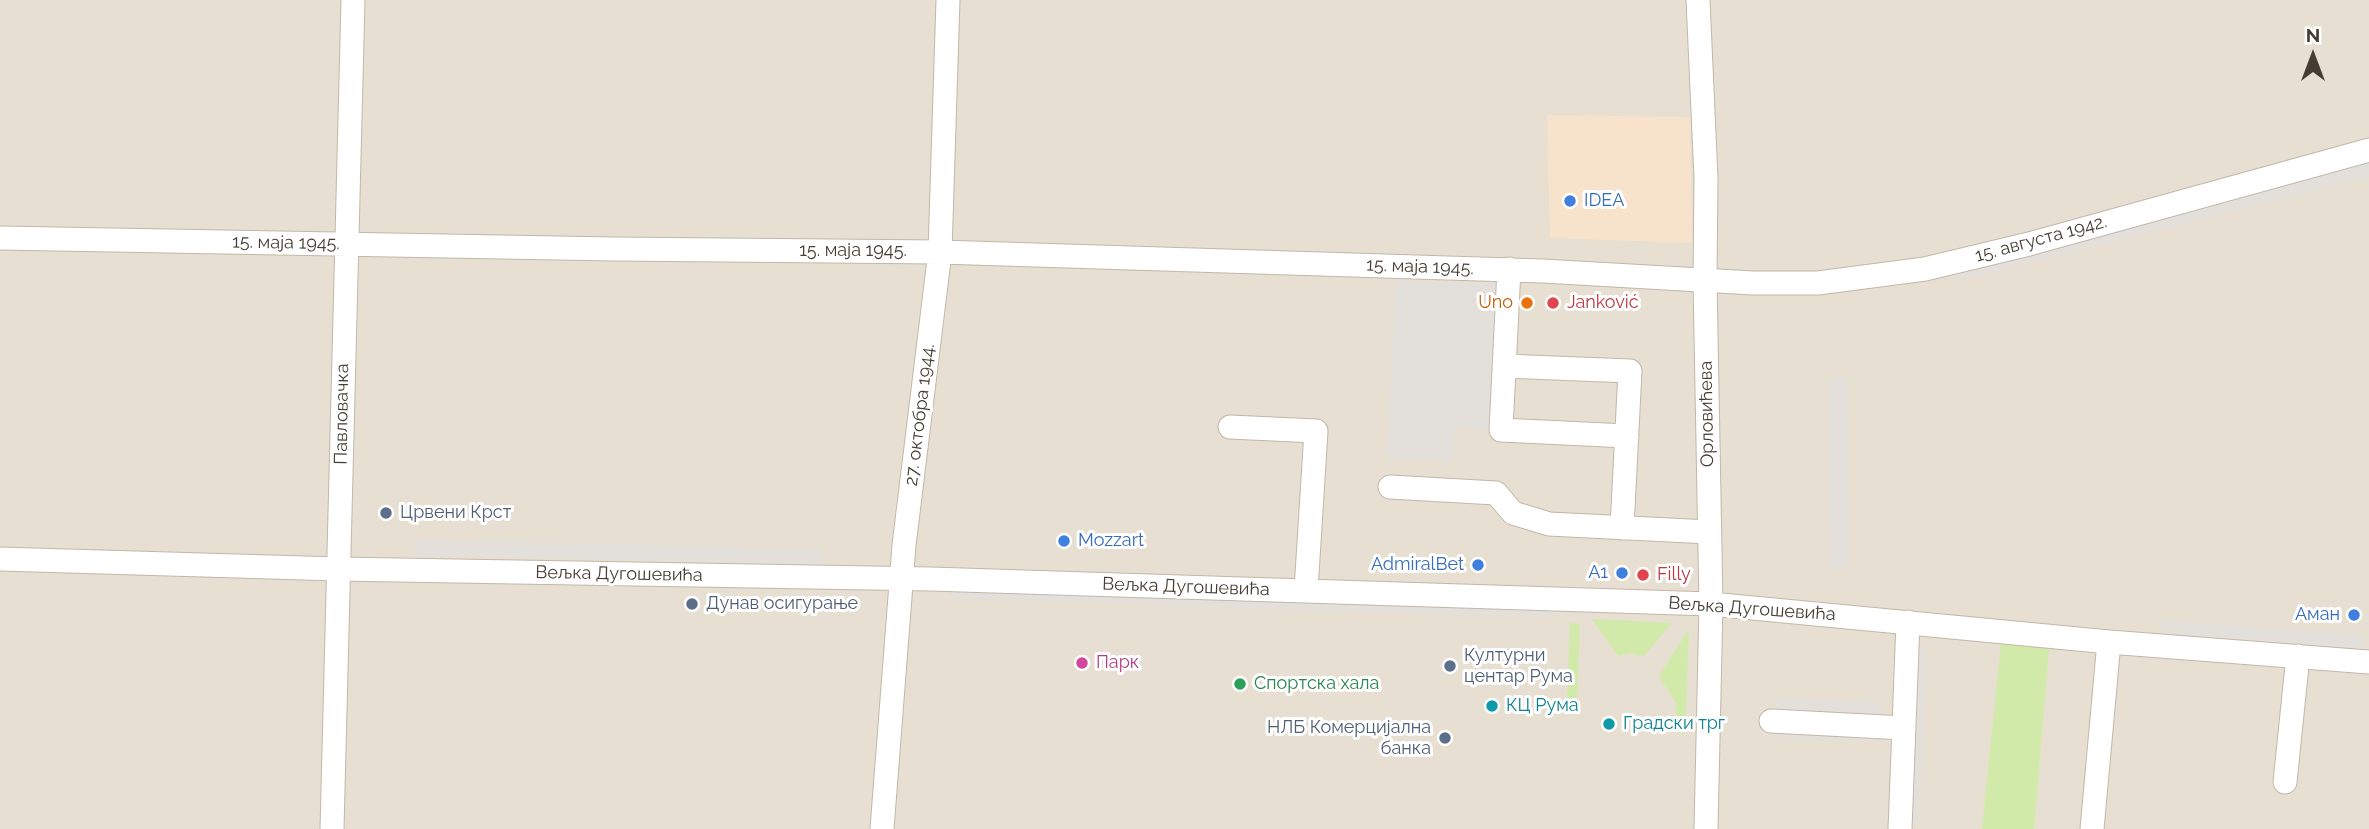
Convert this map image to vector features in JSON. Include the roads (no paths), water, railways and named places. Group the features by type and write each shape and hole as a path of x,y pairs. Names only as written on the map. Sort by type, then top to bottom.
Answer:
{"street":[{"name":"Павловачка","path":"332,829 353,0"},
{"name":"27. октобра 1944.","path":"882,829 902,579 940,252 948,0"},
{"name":"Орловићева","path":"1698,0 1706,178 1705,281 1711,604 1706,829"},
{"name":"15. августа 1942.","path":"1705,281 1818,283 1925,269 2029,244 2369,150"},
{"name":"15. маја 1945.","path":"0,238 940,252 1509,270 1705,281"},
{"path":"1509,270 1501,430 1627,436"},
{"path":"1504,366 1630,372 1622,528"},
{"path":"1230,426 1316,431 1306,590"},
{"path":"1390,487 1496,493 1514,513 1549,524 1709,532"},
{"name":"Вељка Дугошевића","path":"0,559 338,569 902,579 1711,604 2109,642 2369,662"},
{"path":"1900,829 1908,622"},
{"path":"2092,829 2109,642"},
{"path":"2285,782 2298,656"},
{"path":"1771,722 1904,728"}],"place":[{"name":"IDEA","path":"1570,201"},
{"name":"Uno","path":"1527,303"},
{"name":"Janković","path":"1553,303"},
{"name":"Црвени Крст","path":"386,513"},
{"name":"Mozzart","path":"1064,541"},
{"name":"AdmiralBet","path":"1478,565"},
{"name":"A1","path":"1622,573"},
{"name":"Filly","path":"1643,575"},
{"name":"Дунав осигурање","path":"692,604"},
{"name":"Аман","path":"2354,615"},
{"name":"Парк","path":"1082,663"},
{"name":"Културни центар Рума","path":"1450,666"},
{"name":"Спортска хала","path":"1240,684"},
{"name":"КЦ Рума","path":"1492,706"},
{"name":"Градски трг","path":"1609,724"},
{"name":"НЛБ Комерцијална банка","path":"1445,738"}]}
